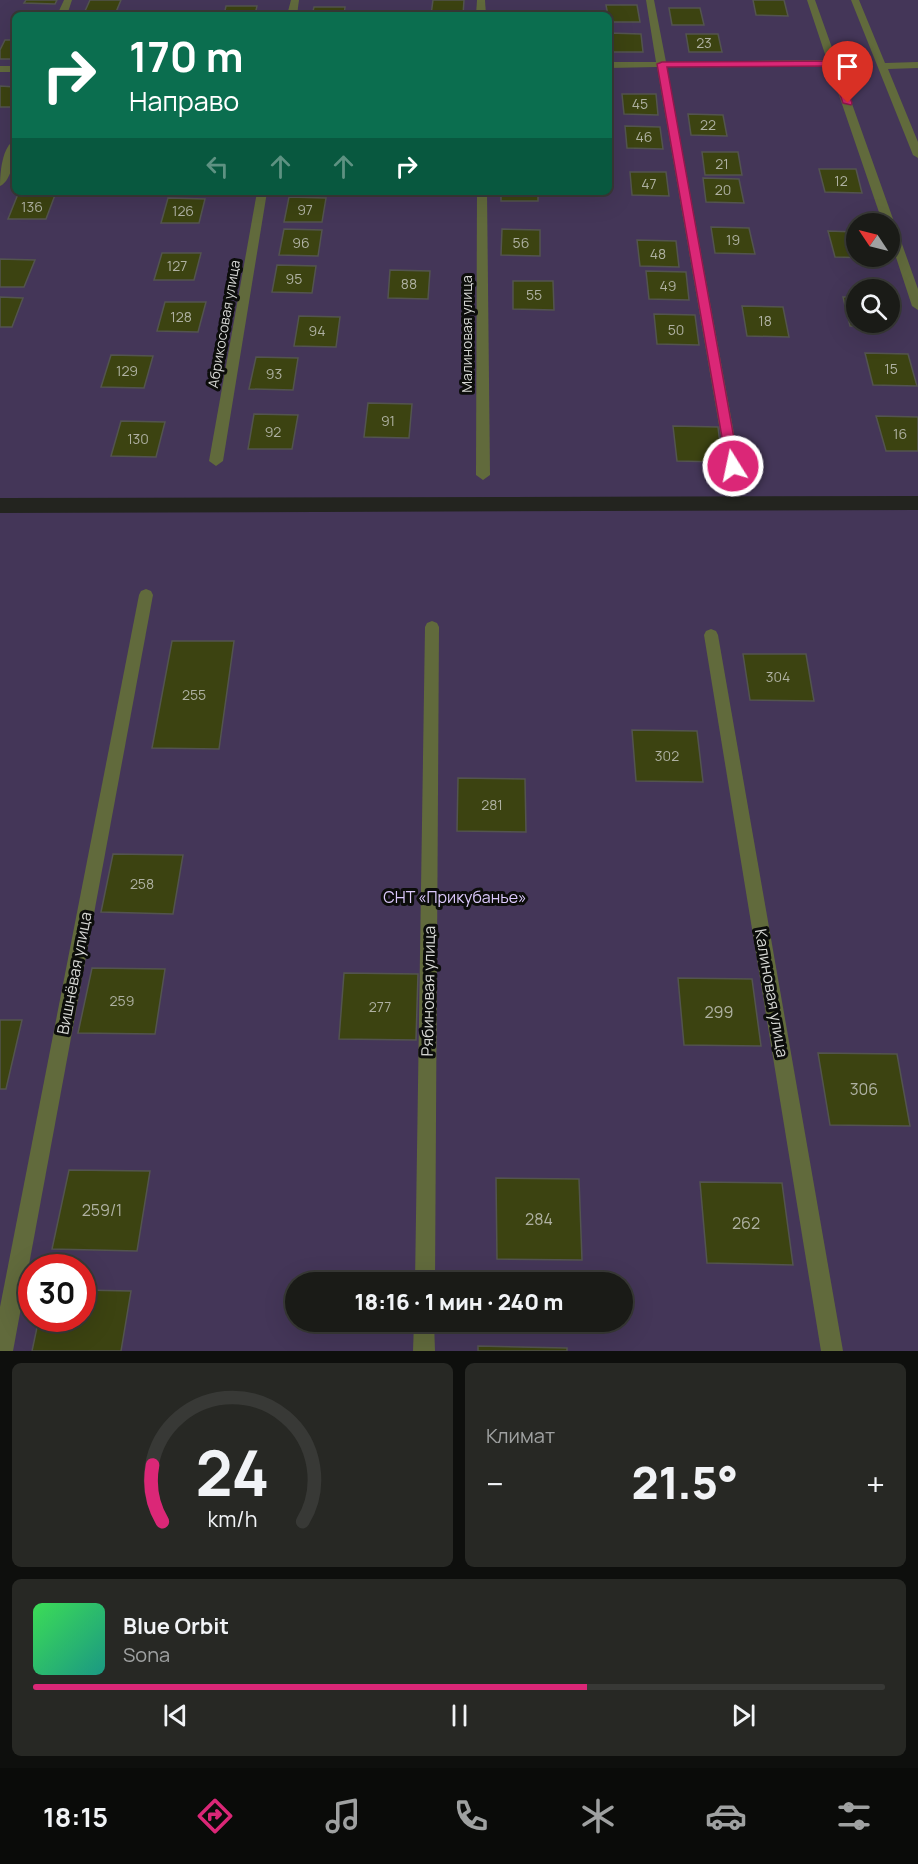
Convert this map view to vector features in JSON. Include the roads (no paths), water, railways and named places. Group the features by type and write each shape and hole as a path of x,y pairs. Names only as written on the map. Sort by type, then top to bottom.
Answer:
{"street":[{"path":"650,0 733,466"},
{"path":"811,0 885,213"},
{"path":"855,0 918,155"},
{"path":"612,65 834,63"},
{"path":"881,66 918,66"},
{"path":"0,183 12,150"},
{"name":"Абрикосовая улица","path":"216,461 261,195"},
{"name":"Малиновая улица","path":"482,195 483,475"},
{"path":"900,255 918,306"},
{"name":"Вишнёвая улица","path":"2,1351 146,595"},
{"name":"Рябиновая улица","path":"424,1272 432,627"},
{"name":"Калиновая улица","path":"711,635 832,1351"},
{"path":"424,1332 424,1351"}],"park label":[{"name":"СНТ «Прикубанье»","path":"455,897"}]}
